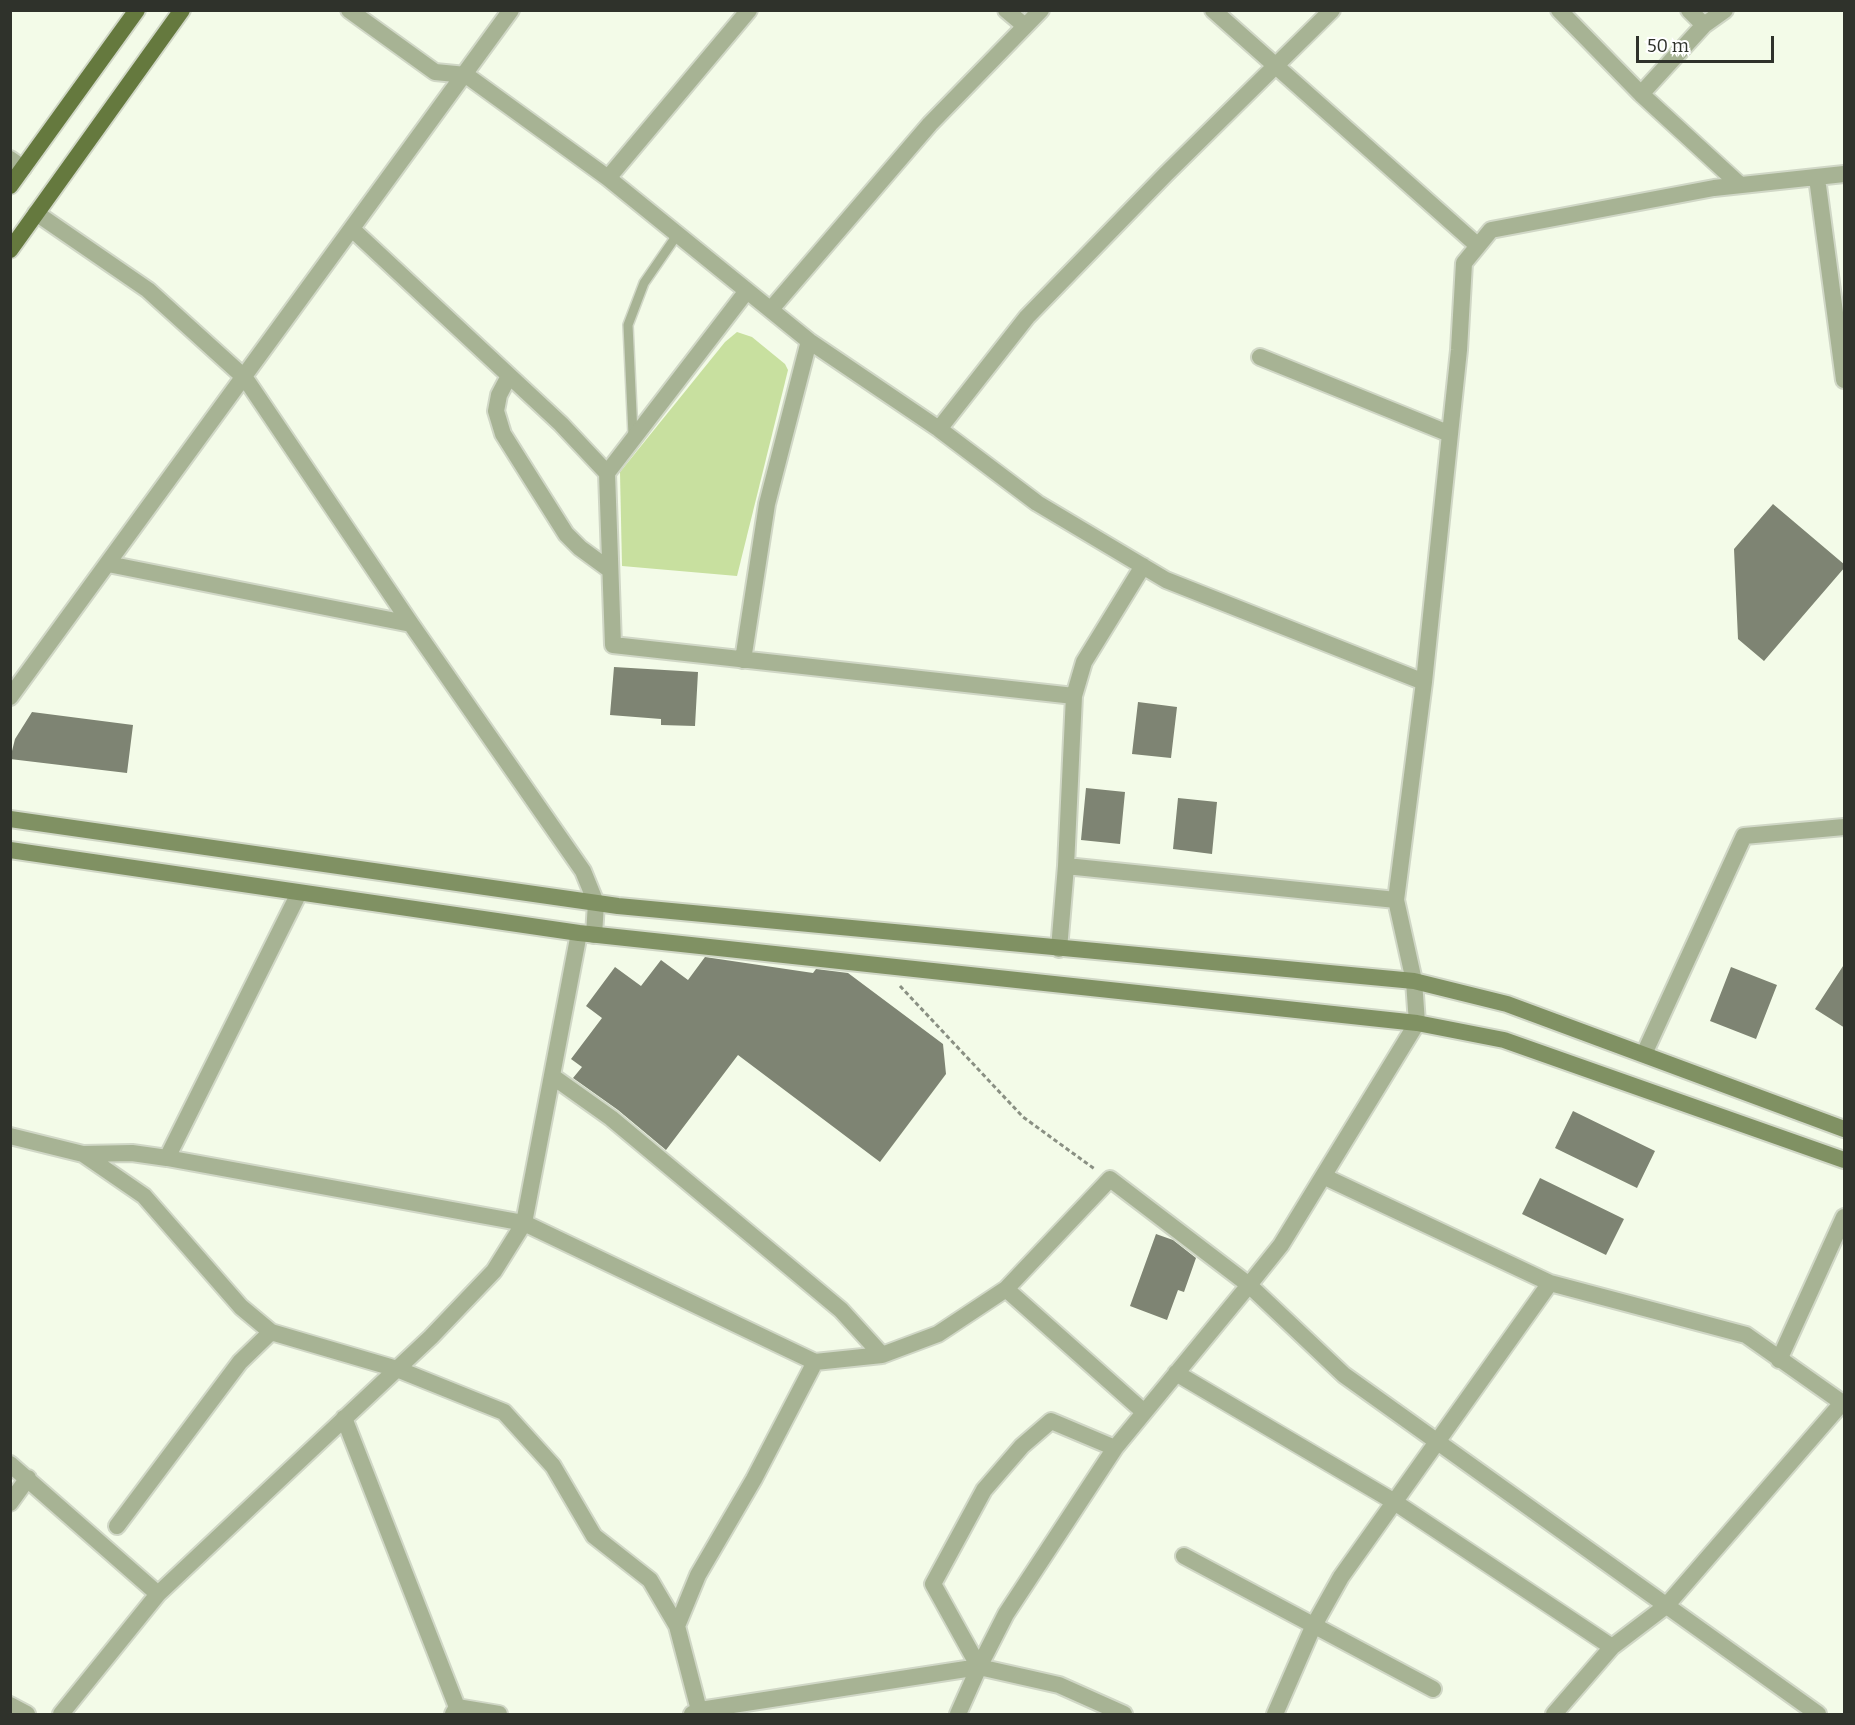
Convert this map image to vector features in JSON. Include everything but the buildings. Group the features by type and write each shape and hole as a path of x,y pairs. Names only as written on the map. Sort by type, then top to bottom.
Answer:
{"main road":[{"path":"10,186 17,164 137,10"},
{"path":"10,250 182,10"},
{"path":"10,819 596,903 1059,949 1414,981 1507,1004 1845,1129"},
{"path":"10,850 586,934 1417,1023 1504,1040 1845,1160"}],"street":[{"path":"349,10 435,72 466,75 608,178 809,341 939,429 1037,503 1166,580 1424,682"},
{"path":"10,697 466,75 511,10"},
{"path":"608,178 749,10"},
{"path":"1006,10 1025,26"},
{"path":"772,309 930,124 1041,10"},
{"path":"1213,10 1477,245"},
{"path":"939,429 1028,317 1165,175 1332,10"},
{"path":"1559,10 1641,94 1740,185"},
{"path":"1689,10 1704,25"},
{"path":"1641,94 1704,25 1725,10"},
{"path":"958,1714 1006,1614 1115,1448 1281,1245 1325,1177 1417,1023 1414,981 1396,900 1424,682 1450,434 1464,263 1491,230 1508,226 1740,185 1845,174"},
{"path":"1817,178 1845,380"},
{"path":"36,213 148,290 245,378 411,624 583,871 596,903 586,934 552,1076 524,1223 494,1271 397,1369 158,1594 61,1714"},
{"path":"352,229 561,424 607,473"},
{"path":"746,292 607,473 613,645 1074,696"},
{"path":"743,660 767,504 809,341"},
{"path":"1260,357 1450,434"},
{"path":"509,376 499,395 496,411 503,434 560,526 580,548 610,570"},
{"path":"108,564 411,624"},
{"path":"1059,949 1066,866 1074,696 1084,662 1143,567"},
{"path":"1644,1054 1744,836 1845,827"},
{"path":"1066,866 1396,900"},
{"path":"167,1158 299,893"},
{"path":"552,1076 611,1118 831,1302 882,1355"},
{"path":"10,1136 83,1154 132,1153 167,1158 524,1223 815,1362 882,1355 938,1334 1006,1289 1110,1179 1249,1285 1344,1375 1818,1714"},
{"path":"83,1154 144,1196 241,1307 270,1332 397,1369 504,1412 553,1466 594,1536 650,1580 676,1626 697,1713 979,1667 1059,1686 1124,1714"},
{"path":"1325,1177 1550,1283 1746,1335 1843,1403 1666,1606 1612,1647 1554,1714"},
{"path":"1779,1360 1845,1217"},
{"path":"1275,1714 1313,1627 1341,1577 1550,1283"},
{"path":"1006,1289 1144,1412"},
{"path":"117,1526 240,1362 270,1332"},
{"path":"676,1626 698,1575 754,1479 815,1362"},
{"path":"1176,1373 1393,1502 1612,1647"},
{"path":"344,1418 455,1711 499,1714"},
{"path":"979,1667 933,1584 984,1490 1022,1446 1051,1421 1115,1448"},
{"path":"10,1464 158,1594"},
{"path":"10,1503 28,1478"},
{"path":"1184,1556 1313,1627 1433,1689"},
{"path":"10,1705 27,1714"}],"lane":[{"path":"633,438 628,325 644,283 677,235"}],"path":[{"path":"880,965 1023,1117 1110,1179"}],"green space":[{"path":"737,332 752,337 785,364 788,370 737,576 622,566 620,472 725,342"}]}
